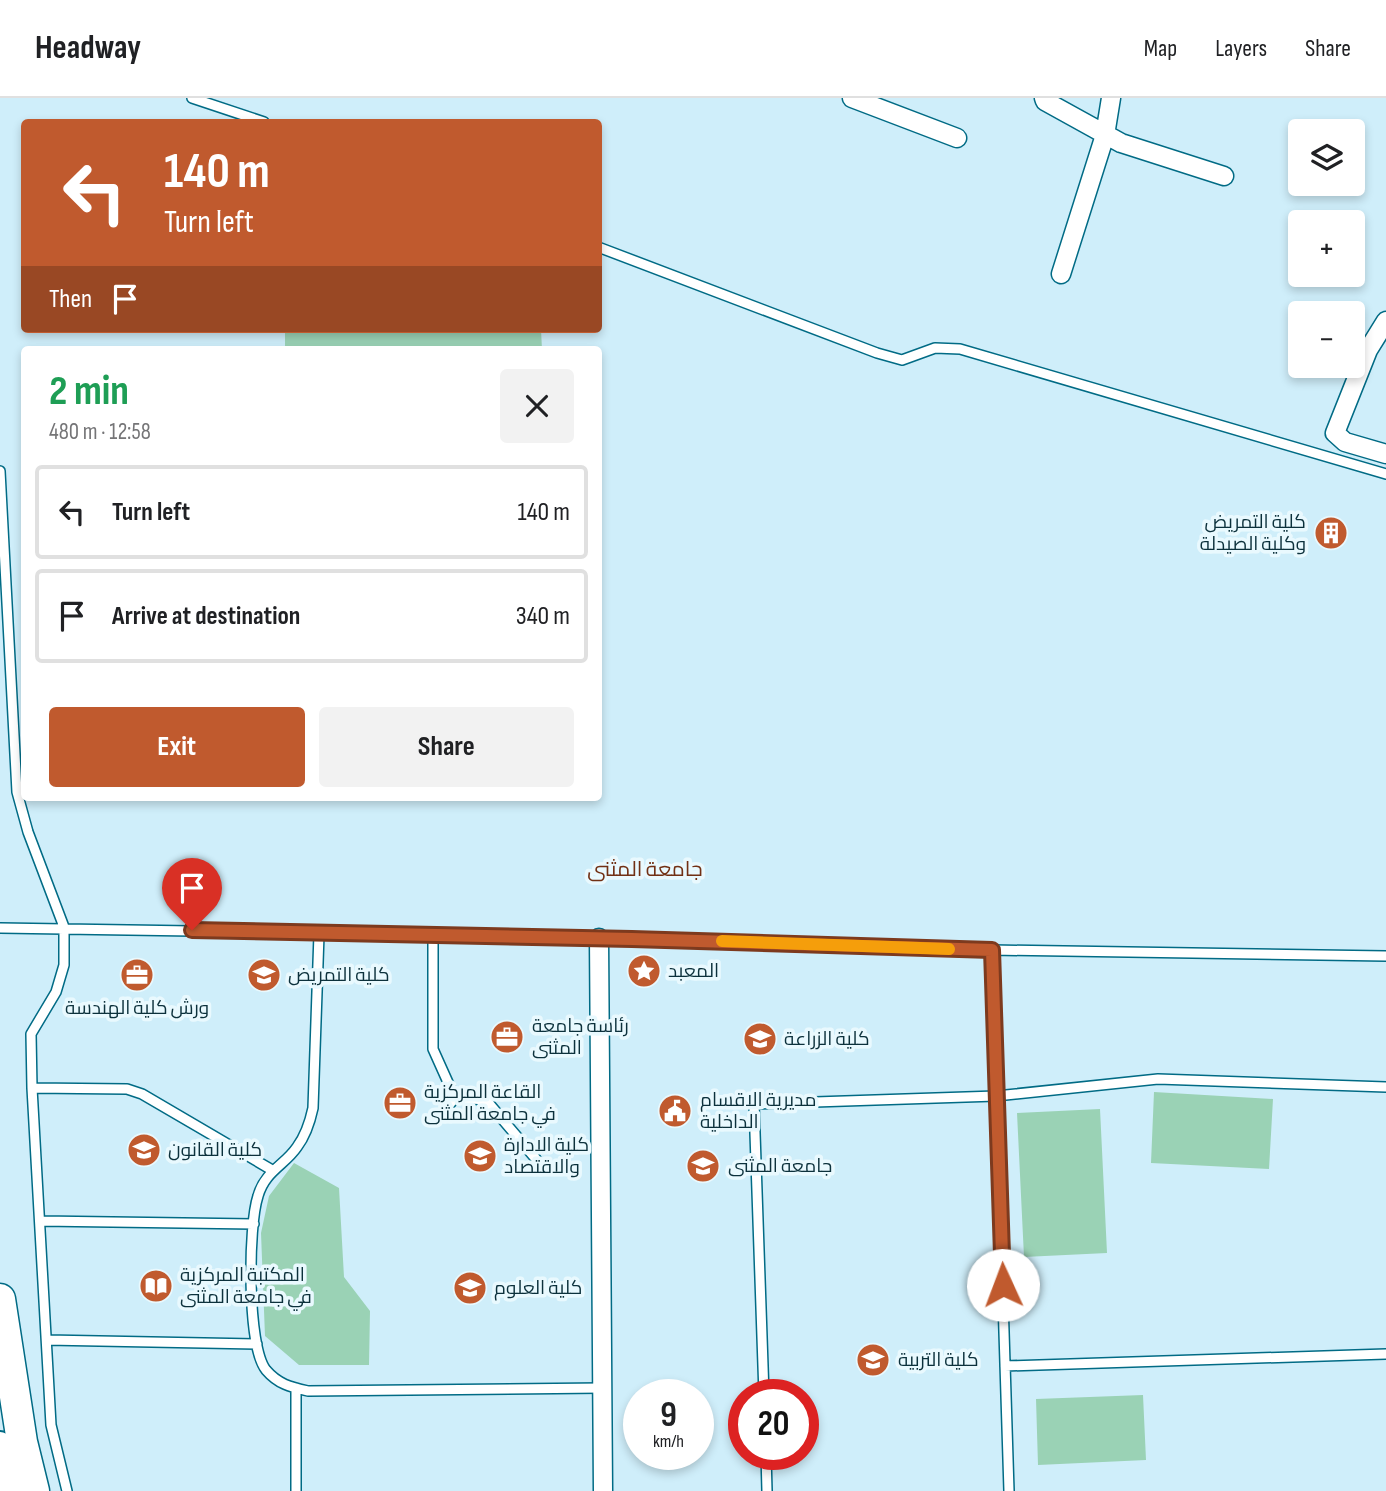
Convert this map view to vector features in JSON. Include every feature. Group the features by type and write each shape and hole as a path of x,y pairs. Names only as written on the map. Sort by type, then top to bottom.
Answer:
{"highway":[{"path":"0,1299 22,1442 34,1491"}],"main road":[{"path":"0,1444 12,1491"}],"street":[{"path":"852,98 957,138"},
{"path":"1044,98 1062,111 1121,143 1224,176"},
{"path":"1060,274 1105,135 1111,98"},
{"path":"1386,321 1368,350 1335,433 1345,442 1386,454"},
{"path":"599,938 603,1491"}],"lane":[{"path":"192,98 255,119"},
{"path":"602,249 877,353 902,360 935,348 960,349 1386,474"},
{"path":"0,471 17,792 28,832 64,927 64,965 56,992 32,1034 32,1088 51,1425 67,1491"},
{"path":"0,928 64,927 599,938 992,950 1386,956"},
{"path":"319,934 313,1108 309,1126 296,1149 272,1170 258,1196 254,1224 250,1274 254,1329 264,1368 282,1385 308,1391 602,1388"},
{"path":"433,936 433,1049 455,1098"},
{"path":"992,950 1009,1491"},
{"path":"763,1379 754,1104 996,1096 1168,1078 1386,1087"},
{"path":"32,1088 127,1089 142,1094 272,1170"},
{"path":"437,1119 455,1098"},
{"path":"455,1098 486,1100 536,1159"},
{"path":"41,1221 254,1224"},
{"path":"47,1340 257,1343"},
{"path":"1005,1367 1386,1354"},
{"path":"296,1388 296,1491"},
{"path":"766,1470 767,1491"}],"green space":[{"path":"285,333 541,333 542,346 285,346"},
{"path":"1154,1092 1273,1099 1269,1169 1151,1163"},
{"path":"1100,1109 1107,1253 1024,1257 1017,1113"},
{"path":"294,1163 339,1188 344,1277 370,1311 369,1365 299,1365 265,1336 261,1233 269,1196"},
{"path":"1143,1395 1146,1460 1038,1465 1036,1399"}],"slow traffic":[{"path":"722,941 949,949"}],"place":[{"name":"كلية التمريض وكلية الصيدلة","path":"1331,533"},
{"name":"المعبد","path":"644,971"},
{"name":"ورش كلية الهندسة","path":"137,975"},
{"name":"كلية التمريض","path":"264,975"},
{"name":"رئاسة جامعة المثنى","path":"507,1037"},
{"name":"كلية الزراعة","path":"760,1039"},
{"name":"القاعة المركزية في جامعة المثنى","path":"400,1103"},
{"name":"مديرية الاقسام الداخلية","path":"675,1111"},
{"name":"كلية القانون","path":"144,1150"},
{"name":"كلية الادارة والاقتصاد","path":"480,1156"},
{"name":"جامعة المثنى","path":"703,1166"},
{"name":"المكتبة المركزية في جامعة المثنى","path":"156,1286"},
{"name":"كلية العلوم","path":"470,1288"},
{"name":"كلية التربية","path":"873,1360"}],"district":[{"name":"جامعة المثنى","path":"645,869"}],"route":[{"path":"192,930 992,950 1003,1285"}]}
